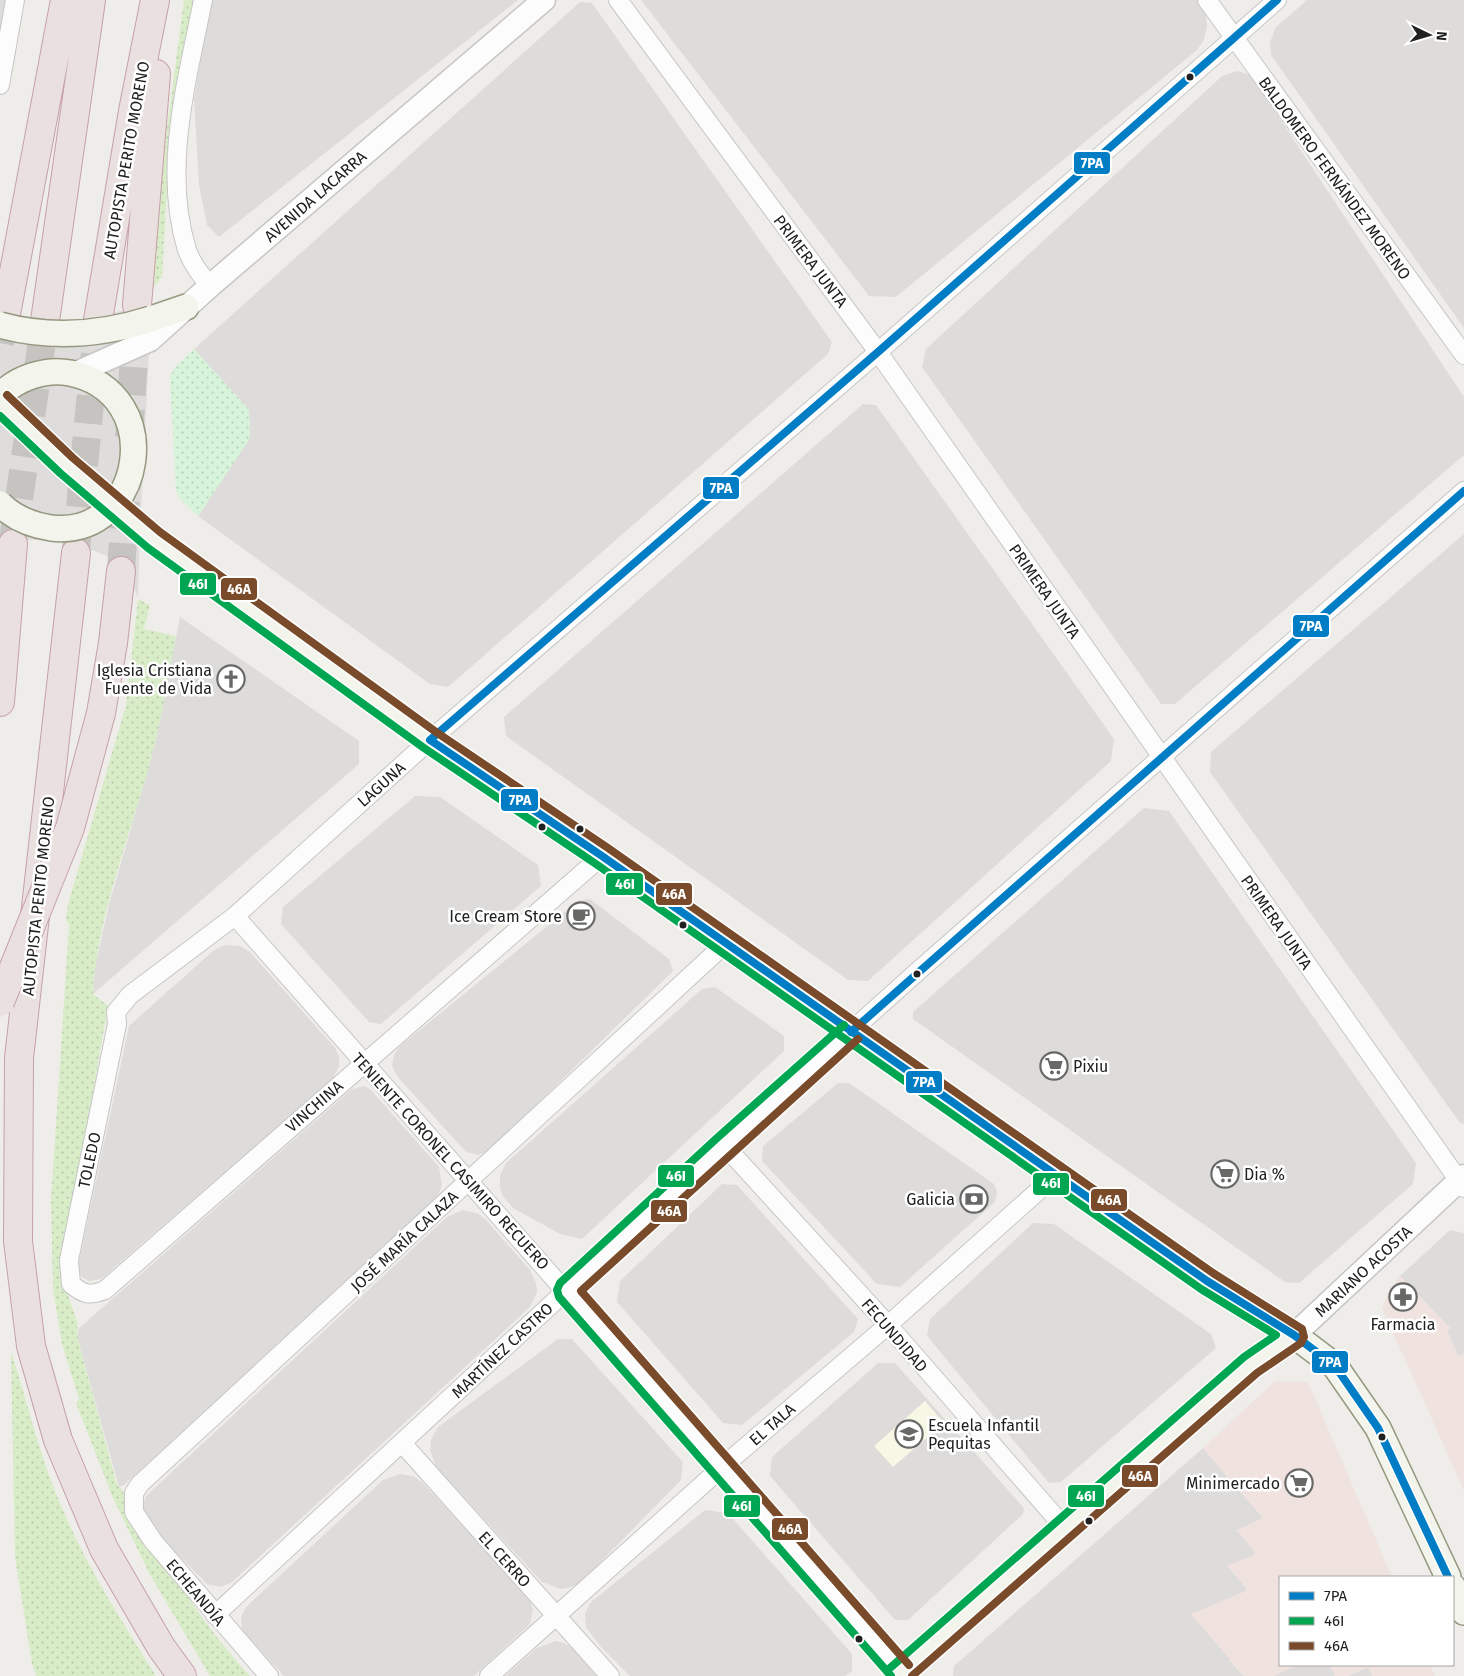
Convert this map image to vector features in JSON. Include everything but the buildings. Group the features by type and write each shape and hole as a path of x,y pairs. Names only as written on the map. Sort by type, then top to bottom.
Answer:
{"highway":[{"path":"3,319 65,0"},
{"path":"45,321 91,0"},
{"name":"AUTOPISTA PERITO MORENO","path":"98,320 133,111 155,0"},
{"path":"146,321 160,0"},
{"path":"0,702 6,536"},
{"name":"AUTOPISTA PERITO MORENO","path":"76,553 19,1058 18,1240 30,1346 58,1440 104,1549 161,1647 182,1676"},
{"path":"0,1002 70,828 101,713 113,643 121,571"}],"main road":[{"path":"3,319 33,332 66,335 114,329 146,321 186,307"},
{"path":"0,396 19,382 40,373 59,372 90,379 110,393 119,404 130,424 134,448 132,470 123,490 112,504 95,518 81,524 56,528 38,526 13,515 0,504"},
{"path":"0,402 66,465 154,540 430,740 602,856 1207,1281 1294,1335 1335,1366 1378,1428 1448,1576"},
{"path":"6,536 38,526"},
{"name":"MARIANO ACOSTA","path":"901,1675 1064,1527 1251,1365 1294,1335"},
{"path":"1454,1589 1464,1612"}],"street":[{"path":"0,85 15,0"},
{"path":"203,0 186,93 176,184 177,202 188,252 210,286"},
{"name":"AVENIDA LACARRA","path":"186,307 544,0"},
{"name":"PRIMERA JUNTA","path":"618,0 878,352 1161,757 1462,1181"},
{"name":"BALDOMERO FERNÁNDEZ MORENO","path":"1207,0 1464,355"},
{"name":"LAGUNA","path":"116,1012 130,995 235,916 430,740 878,352 1277,0"},
{"path":"74,374 146,321"},
{"name":"MARTÍNEZ CASTRO","path":"214,1615 724,1145 1464,491"},
{"name":"VINCHINA","path":"93,1294 105,1290 602,856"},
{"name":"TENIENTE CORONEL CASIMIRO RECUERO","path":"235,916 566,1290 901,1675"},
{"name":"JOSÉ MARÍA CALAZA","path":"133,1502 134,1493 140,1484 726,943"},
{"name":"TOLEDO","path":"93,1294 82,1294 72,1284 69,1260 117,1024 116,1012"},
{"name":"FECUNDIDAD","path":"724,1145 888,1325 1064,1527"},
{"name":"EL TALA","path":"489,1676 721,1468 888,1325 1056,1175"},
{"name":"MARIANO ACOSTA","path":"1294,1335 1462,1181"},
{"name":"EL CERRO","path":"402,1443 610,1676"},
{"name":"ECHEANDÍA","path":"133,1502 134,1512 153,1541 214,1615 269,1676"}],"shaded area":[{"path":"0,0 12,0 0,51"},
{"path":"211,0 518,0 219,237 207,225 199,185 194,99"},
{"path":"641,0 1198,0 1206,15 1207,26 1204,40 1197,50 896,297 869,296"},
{"path":"1307,0 1464,0 1464,328 1271,55 1270,43 1275,28"},
{"path":"580,2 592,3 832,342 828,354 448,687 430,684 198,516 250,438 249,410 194,349"},
{"path":"1237,71 1248,74 1255,81 1464,397 1464,455 1175,704 1161,704 922,367 926,349 1222,76"},
{"path":"863,404 876,405 1114,739 1111,761 868,981 848,980 506,736 504,717"},
{"path":"1464,534 1464,1124 1460,1123 1210,772 1211,752"},
{"path":"180,617 359,741 359,764 93,994 95,967 109,904 152,756"},
{"path":"415,796 440,797 538,865 541,886 381,1024 369,1022 281,924 283,907"},
{"path":"1144,808 1169,811 1416,1163 1413,1184 1299,1283 1285,1282 913,1019 913,1012"},
{"path":"590,899 669,959 673,971 490,1150 478,1155 466,1152 397,1076 392,1066 394,1055 399,1047 578,901"},
{"path":"225,945 240,946 250,952 335,1048 339,1056 339,1067 333,1078 101,1279 89,1281 81,1276 78,1266 129,1026 214,950"},
{"path":"715,987 784,1036 784,1051 582,1239 560,1234 513,1208 503,1196 500,1188 500,1176 506,1163 702,989"},
{"path":"838,1083 849,1083 994,1184 997,1192 995,1202 900,1287 877,1284 762,1161 763,1146"},
{"path":"365,1086 371,1090 439,1167 442,1185 438,1196 124,1485 119,1487 78,1340 78,1329 352,1089"},
{"path":"722,1184 737,1185 858,1319 854,1332 742,1425 723,1423 617,1302 620,1281"},
{"path":"463,1210 479,1214 486,1220 530,1270 536,1283 537,1292 530,1307 231,1583 220,1587 207,1584 149,1525 142,1508 146,1496 447,1217"},
{"path":"1033,1223 1054,1224 1211,1334 1216,1348 1061,1482 1049,1483 927,1336 930,1319"},
{"path":"1450,1230 1464,1233 1464,1354 1458,1356 1447,1330 1450,1328 1400,1276"},
{"path":"1400,1276 1450,1328 1447,1330 1458,1356 1464,1354 1464,1491 1382,1308 1390,1290"},
{"path":"558,1339 572,1339 683,1462 681,1480 581,1582 561,1589 542,1582 436,1467 430,1450 431,1440 438,1427"},
{"path":"878,1363 895,1363 1024,1508 1023,1514 908,1620 895,1620 770,1476 772,1457"},
{"path":"1275,1381 1308,1382 1392,1576 1279,1576 1279,1666 1296,1666 1273,1676 1244,1676 1191,1614 1248,1590 1227,1566 1256,1554 1237,1530 1263,1518 1203,1448"},
{"name":"Escuela Infantil Pequitas","path":"925,1401 944,1423 893,1467 874,1446"},
{"path":"1203,1448 1263,1518 1230,1661 1244,1676 953,1676 954,1666"},
{"path":"400,1474 413,1476 422,1482 528,1596 533,1609 530,1624 474,1676 284,1676 242,1630 241,1617 246,1607 383,1480"},
{"path":"705,1510 728,1513 852,1654 852,1671 845,1676 630,1676 601,1647 586,1627 585,1614 590,1603"},
{"path":"555,1641 564,1643 574,1649 596,1676 505,1676 537,1648"},
{"path":"1296,1666 1330,1666 1335,1676 1273,1676"},
{"path":"1330,1666 1430,1666 1435,1676 1373,1676 1368,1667 1348,1676 1335,1676"},
{"path":"1368,1667 1373,1676 1348,1676"}],"green space":[{"path":"184,0 194,0 169,157 162,277 151,291 166,136"},
{"path":"194,349 249,410 250,438 198,516 181,500 176,491 170,377 175,367"},
{"path":"138,599 150,605 144,629 176,636 155,744 116,875 101,935 93,994 108,1006 64,1259 63,1281 77,1321 78,1340 117,1485 123,1491 135,1518 190,1600 250,1676 210,1676 149,1573 113,1498 76,1403 79,1399 62,1344 53,1289 51,1201 69,925 66,920 68,904 126,705"},
{"path":"11,1351 46,1466 70,1526 104,1591 156,1676 36,1676 32,1664 15,1557"}],"pier":[{"path":"152,297 138,598 130,578 116,560 95,551 47,539 20,541 0,546 0,313 12,317 48,322 73,321 125,310"}],"tunnel":[{"path":"0,343 6,314"},
{"path":"76,549 98,320"},
{"path":"13,540 45,321"},
{"path":"129,437 136,323"},
{"path":"121,571 126,493"}],"transit line":[{"name":"7PA","path":"1277,0 878,352 430,740 602,856 1207,1281 1294,1335 1335,1366 1378,1428 1448,1576"},
{"name":"46A","path":"7,395 73,458 160,532 436,732 608,848 1213,1273 1302,1329 1304,1337 1301,1343 1257,1373 912,1676"},
{"name":"46I","path":"0,416 60,473 148,548 424,748 596,864 1201,1289 1276,1335 1244,1357 890,1668"},
{"name":"7PA","path":"851,1032 1464,491"},
{"name":"46I","path":"844,1025 717,1138 560,1283 557,1290 559,1297 891,1676"},
{"name":"46A","path":"858,1039 581,1291 909,1665"}],"place":[{"name":"Iglesia Cristiana Fuente de Vida","path":"231,679"},
{"name":"Ice Cream Store","path":"581,916"},
{"name":"Pixiu","path":"1054,1066"},
{"name":"Dia %","path":"1225,1174"},
{"name":"Galicia","path":"974,1199"},
{"name":"Farmacia","path":"1403,1297"},
{"name":"Escuela Infantil Pequitas","path":"909,1434"},
{"name":"Minimercado","path":"1299,1483"}]}
